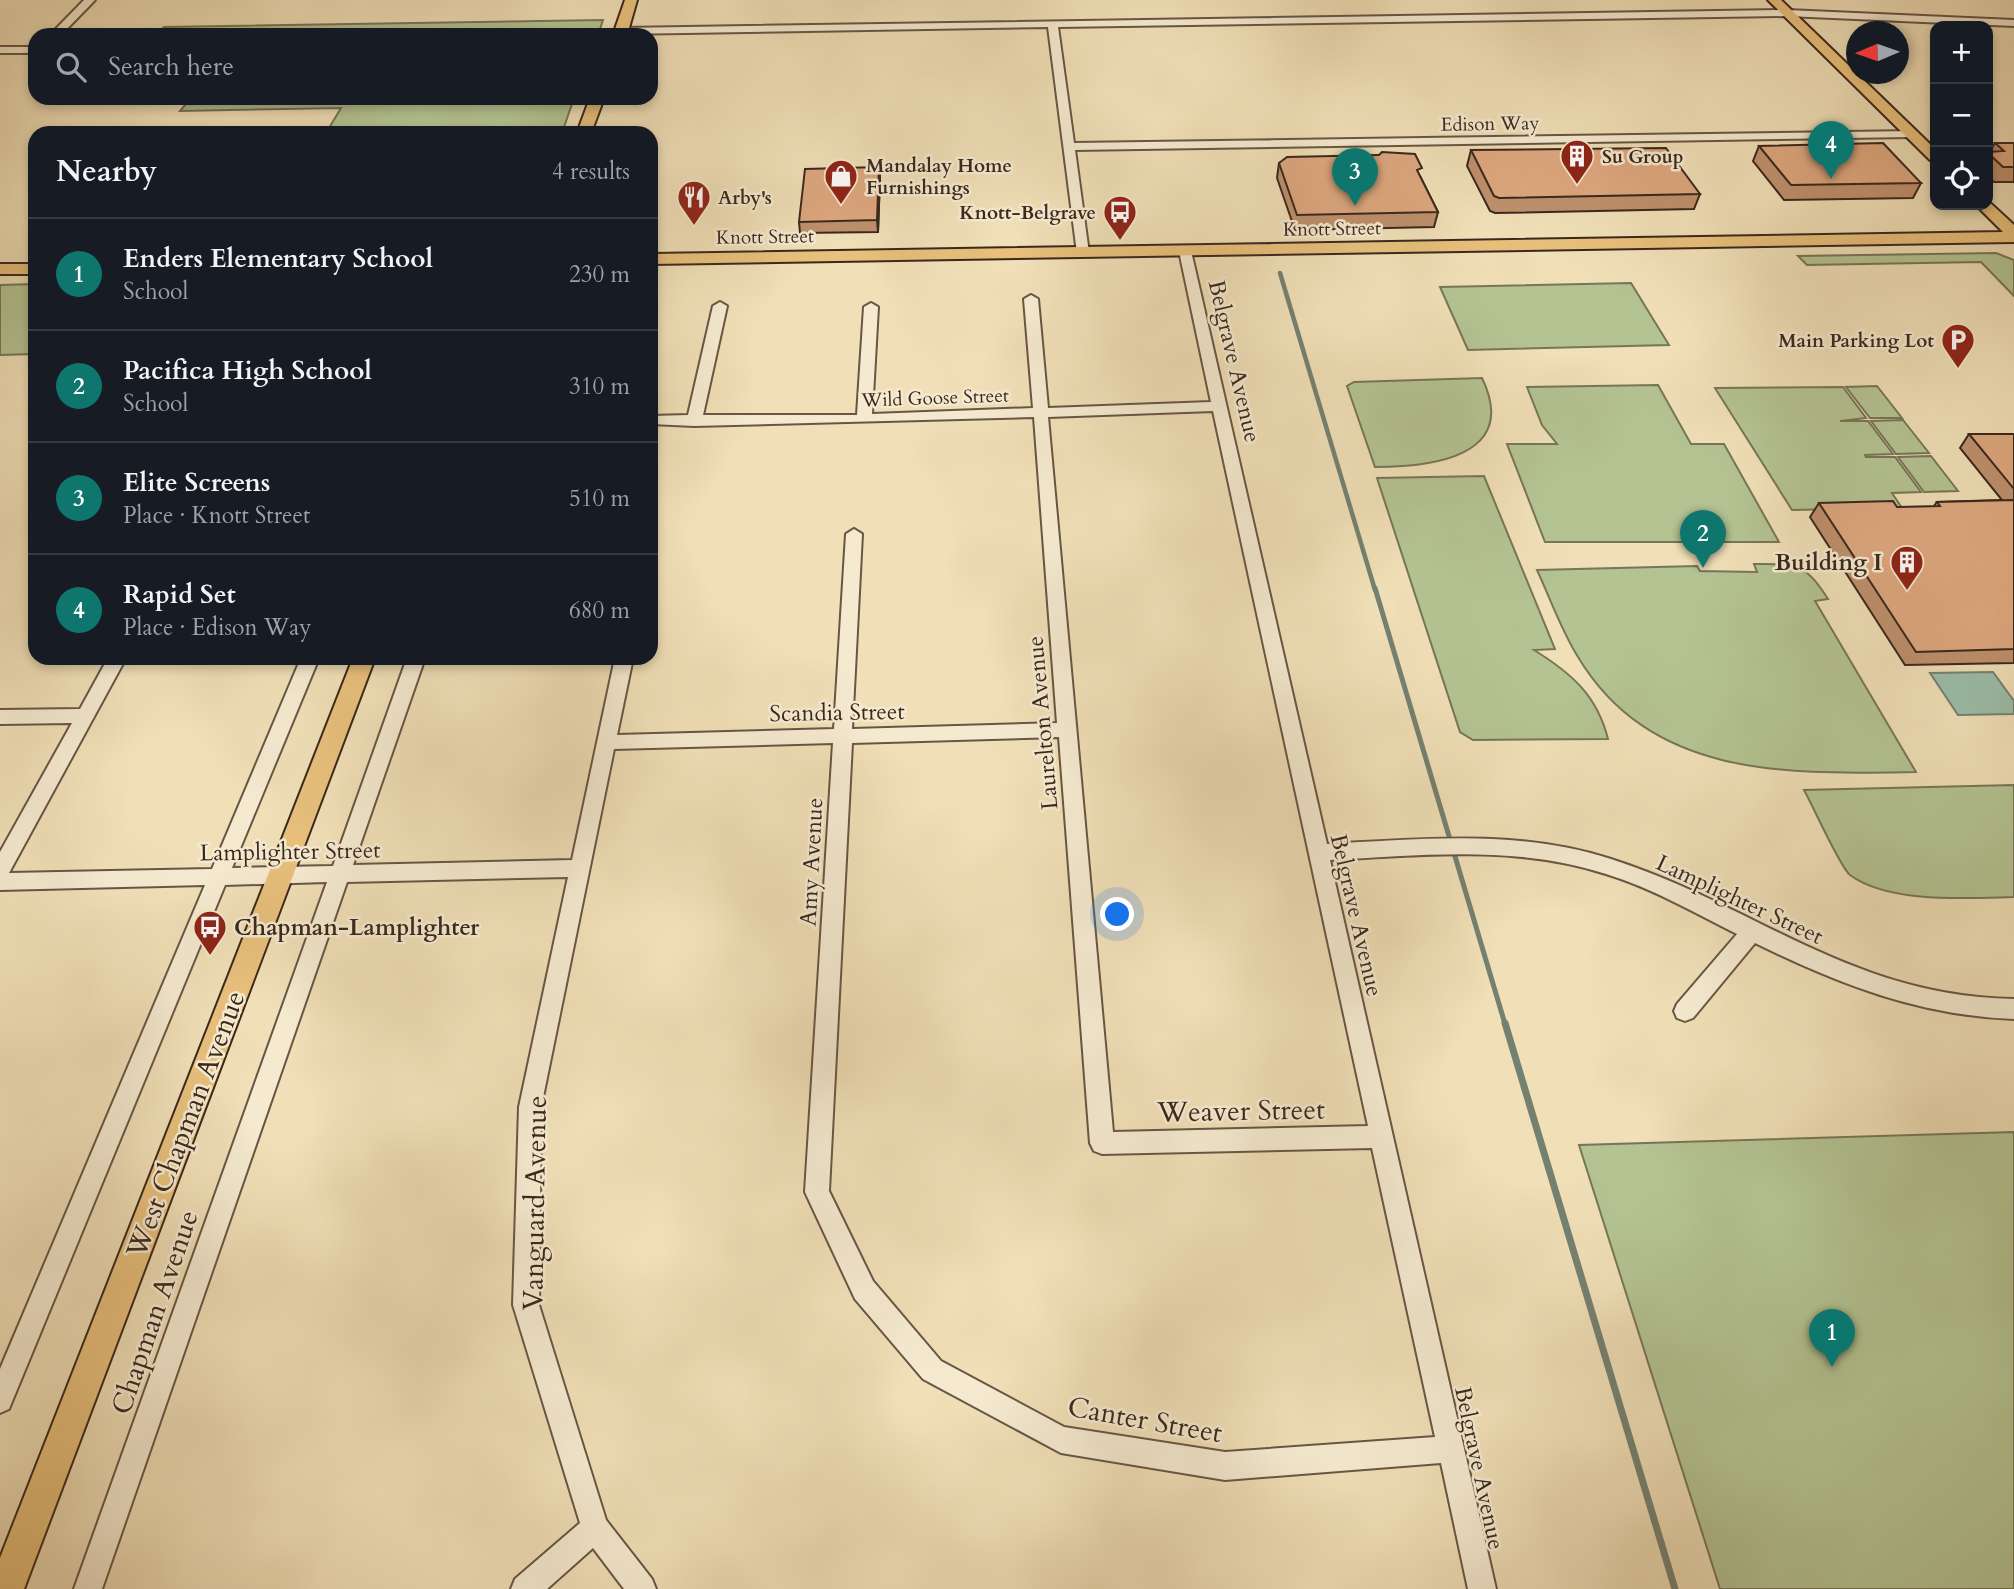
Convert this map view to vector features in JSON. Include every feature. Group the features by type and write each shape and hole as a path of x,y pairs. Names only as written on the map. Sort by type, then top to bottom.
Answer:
{"main road":[{"path":"623,28 631,0"},
{"path":"1774,0 1930,152"},
{"path":"587,126 594,105"},
{"path":"1989,210 2014,236"},
{"name":"Knott Street","path":"658,259 2014,236"},
{"path":"0,269 28,269"},
{"name":"West Chapman Avenue","path":"6,1589 361,665"}],"street":[{"path":"62,28 90,0"},
{"path":"658,32 1787,13 1862,14 1959,24 2014,23"},
{"path":"1053,26 1083,253"},
{"path":"0,50 28,50"},
{"name":"Edison Way","path":"1069,147 1912,134"},
{"name":"Belgrave Avenue","path":"1185,251 1482,1589"},
{"name":"Laurelton Avenue","path":"1031,299 1102,1143"},
{"path":"694,422 720,306"},
{"path":"864,419 870,307"},
{"name":"Wild Goose Street","path":"658,420 864,419 1220,406"},
{"name":"Amy Avenue","path":"817,1192 854,534"},
{"path":"0,871 113,665"},
{"path":"0,1399 307,665"},
{"name":"Chapman Avenue","path":"88,1589 413,665"},
{"name":"Vanguard Avenue","path":"595,1528 526,1306 530,1107 623,665"},
{"path":"0,717 86,716"},
{"name":"Scandia Street","path":"607,742 1067,730"},
{"name":"Lamplighter Street","path":"1318,853 1476,845 1587,861 1683,895 1752,932 1867,982 1985,1010 2014,1009"},
{"name":"Lamplighter Street","path":"0,882 582,868"},
{"path":"1685,1011 1752,932"},
{"name":"Weaver Street","path":"1102,1143 1381,1137"},
{"name":"Canter Street","path":"817,1192 864,1290 932,1370 1061,1440 1225,1466 1451,1449"},
{"path":"525,1589 595,1528 642,1589"}],"shaded area":[{"path":"603,20 600,28 164,27"},
{"path":"185,105 572,105 564,126 330,126 341,108 180,111"},
{"path":"1996,253 2014,260 2014,296 1981,262 1807,265 1798,256"},
{"path":"1631,283 1669,345 1468,350 1440,287"},
{"path":"28,284 28,354 0,355 0,285"},
{"path":"1482,378 1491,405 1489,425 1480,441 1464,452 1443,460 1375,467 1347,386 1354,382"},
{"path":"1658,385 1691,444 1724,444 1779,542 1545,542 1507,444 1557,444 1542,425 1527,387"},
{"path":"1877,386 1902,418 1870,418 1846,387"},
{"path":"1843,387 1866,418 1840,421 1868,421 1893,454 1865,455 1866,457 1895,457 1921,492 1892,493 1902,508 1792,510 1715,388"},
{"path":"1903,420 1929,453 1896,454 1871,421"},
{"path":"1931,456 1958,491 1924,492 1898,457"},
{"path":"1484,476 1555,649 1534,650 1560,667 1581,687 1597,710 1608,739 1473,740 1460,732 1377,478"},
{"path":"1754,564 1790,565 1805,572 1820,587 1828,599 1815,601 1916,772 1774,769 1728,761 1685,748 1644,727 1609,697 1578,657 1537,570 1697,566 1700,571 1757,572"},
{"path":"1993,672 2014,701 2014,714 1958,715 1930,673"},
{"path":"2014,785 2014,897 1975,898 1907,895 1866,884 1850,875 1833,849 1804,790"},
{"path":"2014,1132 2014,1589 1720,1589 1579,1145"}],"building":[{"path":"1883,143 1921,183 1791,185 1759,146"},
{"path":"1995,143 2014,143 2014,167 2003,167 1993,158 1993,152 2004,151"},
{"name":"Su Group","path":"1666,148 1700,194 1499,198 1494,196 1471,150"},
{"path":"1382,152 1415,154 1422,168 1417,170 1438,212 1297,215 1279,163 1287,157 1379,155"},
{"name":"Mandalay Home Furnishings","path":"879,167 877,220 799,222 805,169"},
{"path":"1969,434 2014,434 2014,489"},
{"path":"2014,500 2014,649 1916,652 1819,503 1893,501 1897,507 1940,506 1937,502"}],"waterway":[{"path":"1280,273 1375,590"},
{"path":"1375,588 1505,1024"},
{"path":"1505,1023 1675,1589"}],"place":[{"name":"Rapid Set","path":"1831,179"},
{"name":"Su Group","path":"1577,186"},
{"name":"Mandalay Home Furnishings","path":"841,206"},
{"name":"Elite Screens","path":"1355,206"},
{"name":"Arby's","path":"694,227"},
{"name":"Knott-Belgrave","path":"1120,242"},
{"name":"Main Parking Lot","path":"1958,370"},
{"name":"Pacifica High School","path":"1703,568"},
{"name":"Building I","path":"1907,592"},
{"name":"Chapman-Lamplighter","path":"210,957"},
{"name":"Enders Elementary School","path":"1832,1367"}]}
